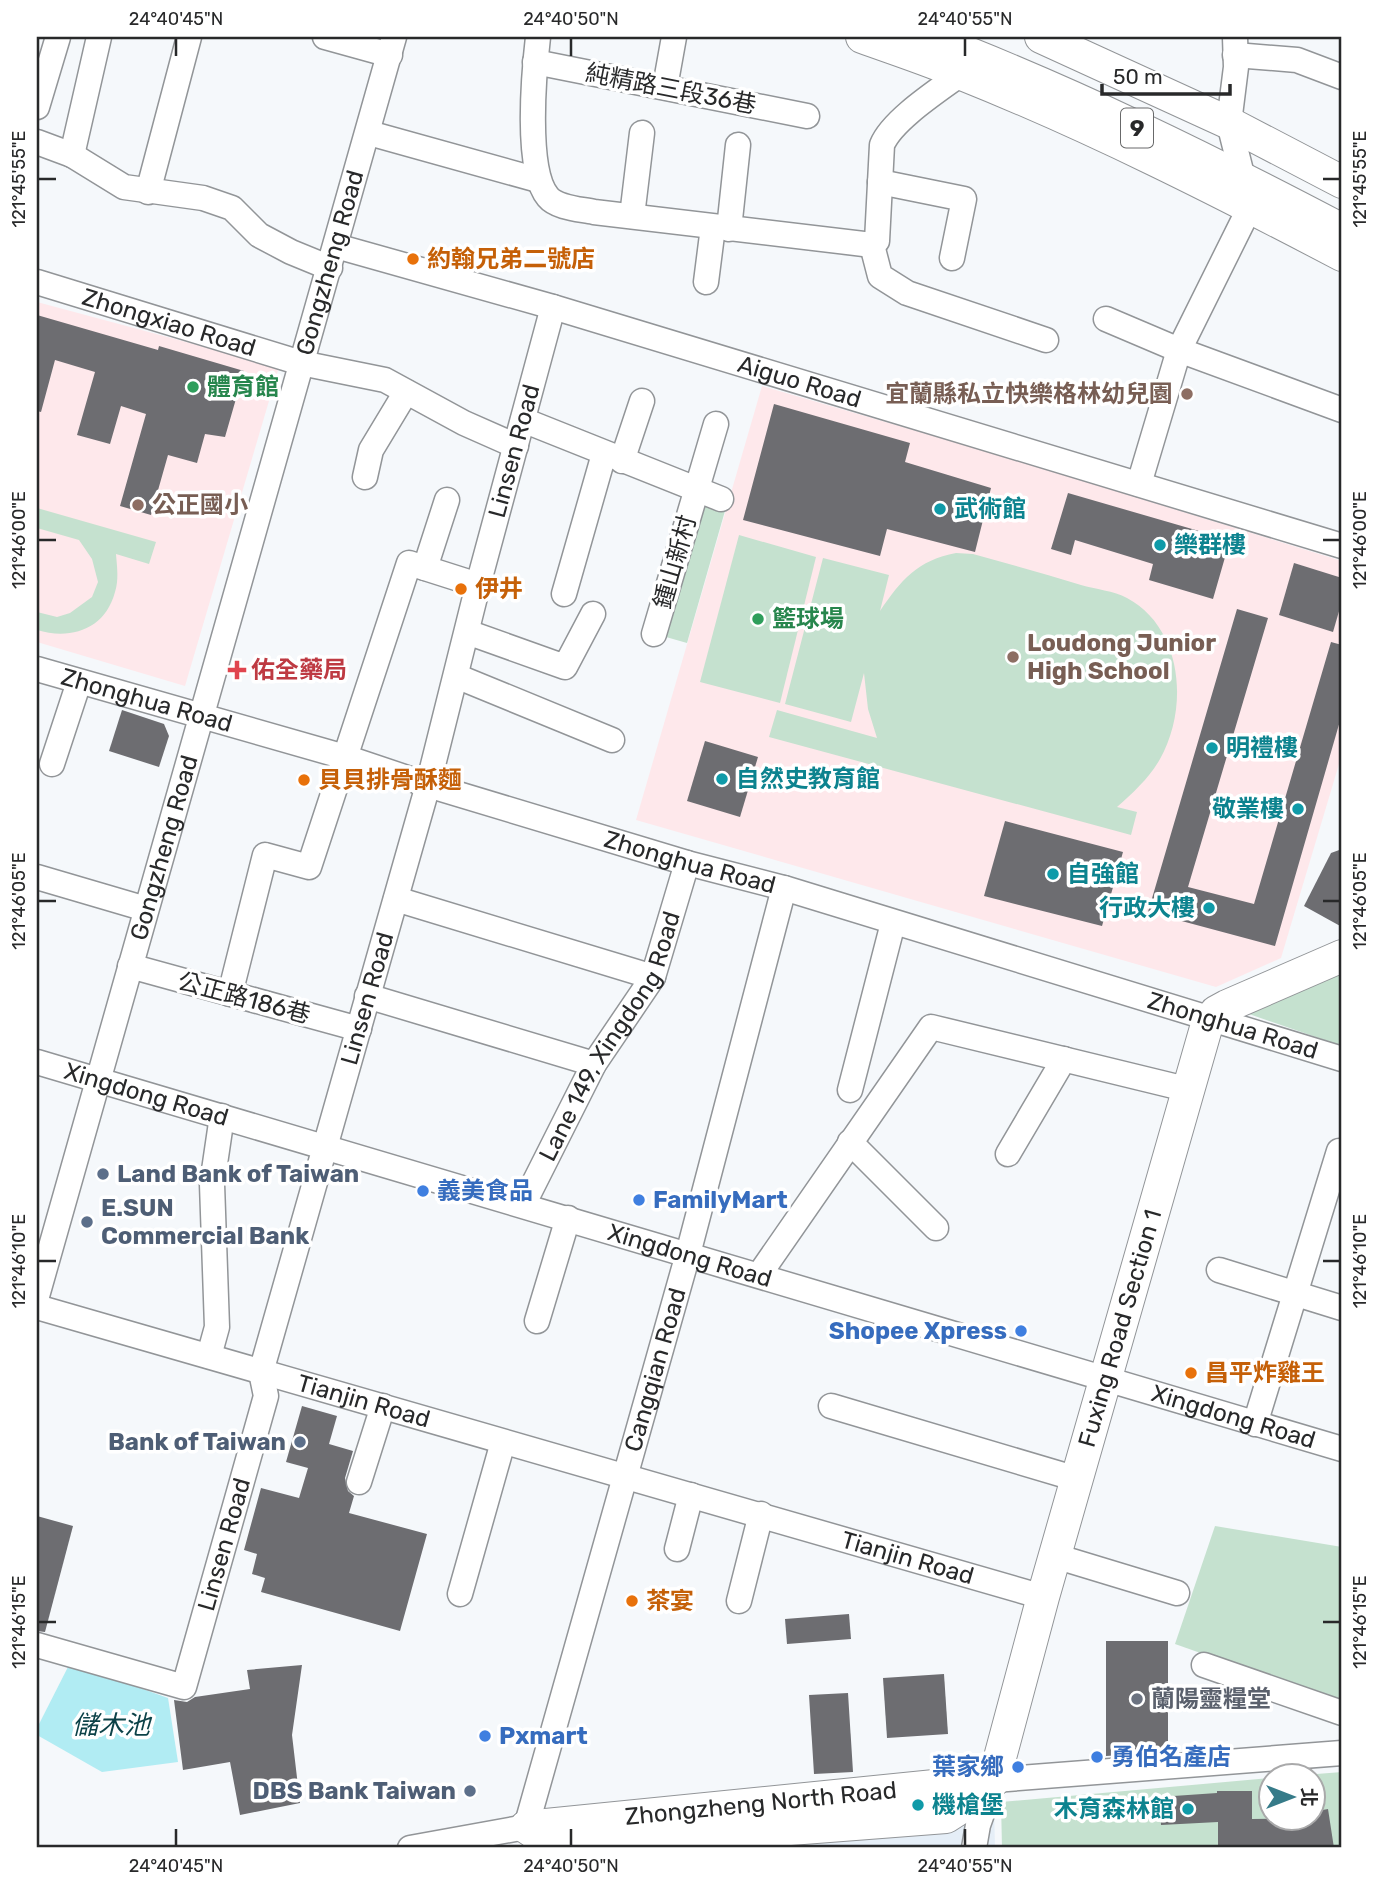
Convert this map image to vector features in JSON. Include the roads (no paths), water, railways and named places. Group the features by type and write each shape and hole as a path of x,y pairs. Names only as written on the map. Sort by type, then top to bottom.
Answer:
{"main road":[{"path":"862,37 962,73 1099,134 1243,180 1342,255"},
{"name":"9","path":"927,37 1012,69 1342,230"},
{"name":"9","path":"976,37 1016,53 1243,180 1342,209"},
{"path":"1041,37 1229,123 1342,182"},
{"path":"1211,1019 1216,1012 1227,1006 1342,956"},
{"name":"Fuxing Road Section 1","path":"995,1780 1043,1597 1211,1019"},
{"name":"Zhongzheng North Road","path":"523,1838 995,1780"}],"street":[{"path":"37,107 58,37"},
{"path":"72,155 99,37"},
{"path":"148,192 190,37"},
{"path":"325,37 392,46"},
{"path":"538,37 532,111 538,180 549,198 559,204 594,212 872,246"},
{"path":"665,87 674,37"},
{"name":"Gongzheng Road","path":"37,1296 392,46"},
{"path":"1139,484 1179,350 1243,180 1229,123 1235,46 1297,60 1342,77"},
{"name":"純精路三段36巷","path":"535,62 807,116"},
{"path":"872,246 877,241 882,145 886,135 924,101 962,73"},
{"path":"369,133 538,180"},
{"path":"632,216 642,133"},
{"name":"Aiguo Road","path":"37,142 72,155 124,187 203,198 232,208 259,234 291,252 333,257 553,307 1342,546"},
{"path":"706,282 721,228 738,145"},
{"path":"880,182 964,199 952,258"},
{"path":"872,246 880,276 907,293 1046,340"},
{"name":"Zhongxiao Road","path":"37,282 301,363 385,380 516,446"},
{"name":"Linsen Road","path":"37,1645 184,1687 266,1396 261,1372 428,785 478,584 553,307"},
{"path":"1106,319 1179,350 1342,410"},
{"path":"365,477 371,450 406,392"},
{"path":"564,594 613,457 642,401"},
{"path":"523,421 720,499"},
{"name":"鍾山新村","path":"654,634 716,424"},
{"path":"425,568 447,500"},
{"path":"230,994 265,855 309,867 409,563 478,584"},
{"path":"467,632 565,667 593,614"},
{"name":"Zhonghua Road","path":"37,669 200,718 345,757 428,785 687,863 784,888 1342,1059"},
{"path":"456,676 612,740"},
{"path":"52,764 79,682"},
{"name":"Lane 149, Xingdong Road","path":"523,1205 594,1064 653,976 687,863"},
{"path":"37,877 145,909"},
{"name":"Cangqian Road","path":"523,1838 688,1254 784,888"},
{"path":"396,899 653,976"},
{"path":"850,1090 893,923"},
{"name":"公正路186巷","path":"130,966 359,1029"},
{"path":"367,996 594,1064"},
{"path":"759,1275 931,1027 1190,1090"},
{"path":"1008,1154 1064,1059"},
{"name":"Xingdong Road","path":"37,1062 1342,1449"},
{"path":"209,1356 217,1327 212,1184 222,1116"},
{"path":"850,1142 936,1228"},
{"path":"1255,1424 1339,1151"},
{"path":"537,1321 568,1219"},
{"path":"1219,1270 1342,1308"},
{"name":"Tianjin Road","path":"37,1307 1043,1597"},
{"path":"359,1482 383,1406"},
{"path":"831,1406 1077,1479"},
{"path":"460,1594 503,1442"},
{"path":"677,1549 691,1495"},
{"path":"739,1601 761,1514"},
{"path":"1055,1556 1177,1593"},
{"path":"1204,1665 1342,1713"},
{"name":"Zhongzheng North Road","path":"995,1780 1342,1753"},
{"path":"974,1848 978,1825 995,1780"},
{"name":"Zhongzheng North Road","path":"410,1848 523,1838"}],"water":[{"name":"儲木池","path":"70,1663 168,1698 178,1762 102,1772 37,1735 37,1728"}],"place":[{"name":"約翰兄弟二號店","path":"413,259"},
{"name":"體育館","path":"193,387"},
{"name":"宜蘭縣私立快樂格林幼兒園","path":"1187,394"},
{"name":"公正國小","path":"138,505"},
{"name":"武術館","path":"940,509"},
{"name":"樂群樓","path":"1160,545"},
{"name":"伊井","path":"461,589"},
{"name":"籃球場","path":"758,619"},
{"name":"Loudong Junior High School","path":"1013,657"},
{"name":"佑全藥局","path":"237,670"},
{"name":"明禮樓","path":"1212,748"},
{"name":"自然史教育館","path":"722,779"},
{"name":"貝貝排骨酥麵","path":"304,780"},
{"name":"敬業樓","path":"1298,809"},
{"name":"自強館","path":"1053,874"},
{"name":"行政大樓","path":"1209,908"},
{"name":"Land Bank of Taiwan","path":"103,1174"},
{"name":"義美食品","path":"423,1191"},
{"name":"FamilyMart","path":"639,1200"},
{"name":"E.SUN Commercial Bank","path":"87,1222"},
{"name":"Shopee Xpress","path":"1021,1331"},
{"name":"昌平炸雞王","path":"1191,1373"},
{"name":"Bank of Taiwan","path":"300,1442"},
{"name":"茶宴","path":"632,1601"},
{"name":"蘭陽靈糧堂","path":"1137,1699"},
{"name":"Pxmart","path":"485,1736"},
{"name":"勇伯名產店","path":"1097,1757"},
{"name":"葉家鄉","path":"1018,1767"},
{"name":"DBS Bank Taiwan","path":"470,1791"},
{"name":"機槍堡","path":"918,1805"},
{"name":"木育森林館","path":"1188,1809"}]}
